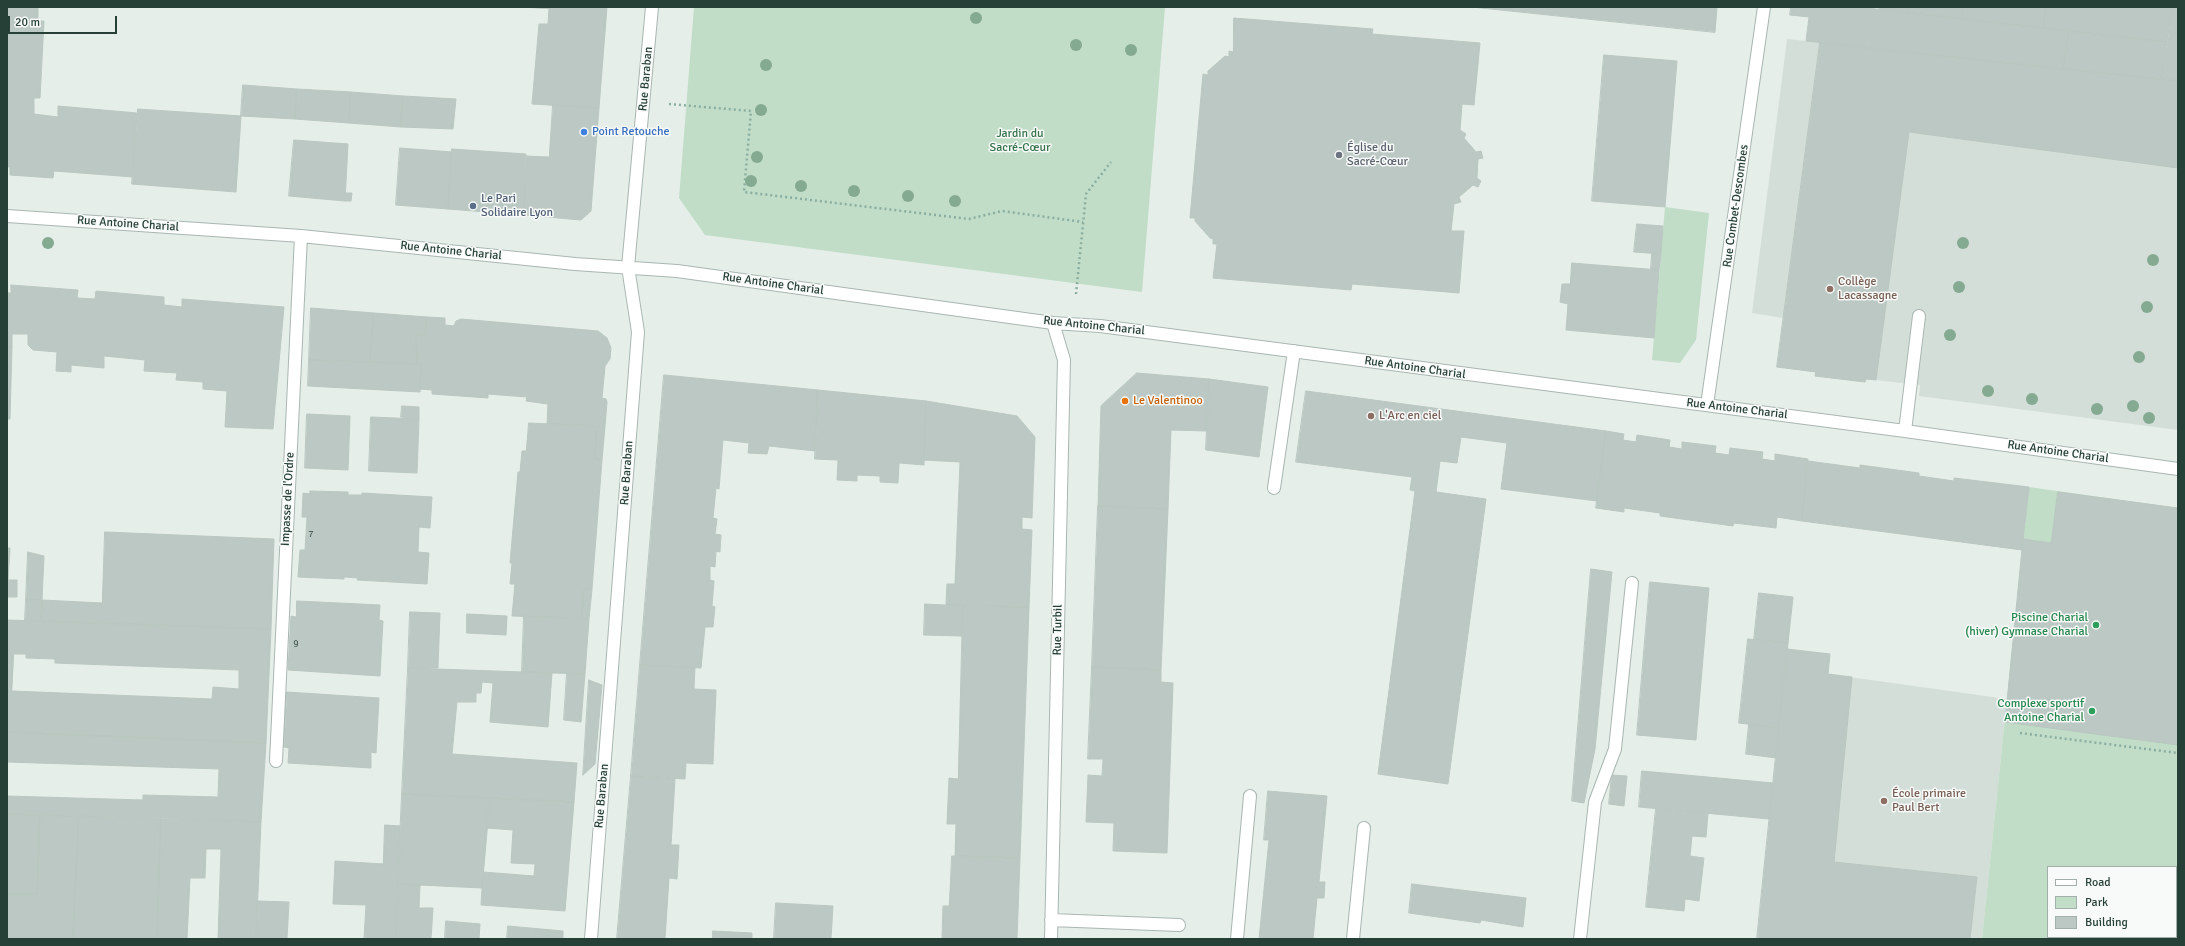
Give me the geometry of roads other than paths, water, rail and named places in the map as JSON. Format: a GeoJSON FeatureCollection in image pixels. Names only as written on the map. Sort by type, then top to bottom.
{"type":"FeatureCollection","features":[{"type":"Feature","properties":{"kind":"street","name":"Rue Baraban"},"geometry":{"type":"LineString","coordinates":[[590,939],[638,332],[628,267],[652,7]]}},
{"type":"Feature","properties":{"kind":"street","name":"Rue Combet-Descombes"},"geometry":{"type":"LineString","coordinates":[[1707,405],[1764,7]]}},
{"type":"Feature","properties":{"kind":"street","name":"Rue Antoine Charial"},"geometry":{"type":"LineString","coordinates":[[7,216],[301,236],[575,264],[677,271],[1053,323],[1100,326],[1294,351],[1905,431],[2178,469]]}},
{"type":"Feature","properties":{"kind":"street","name":"Impasse de l'Ordre"},"geometry":{"type":"LineString","coordinates":[[276,761],[301,236]]}},
{"type":"Feature","properties":{"kind":"street"},"geometry":{"type":"LineString","coordinates":[[1905,431],[1920,316]]}},
{"type":"Feature","properties":{"kind":"street","name":"Rue Turbil"},"geometry":{"type":"LineString","coordinates":[[1051,939],[1064,360],[1053,323]]}},
{"type":"Feature","properties":{"kind":"street"},"geometry":{"type":"LineString","coordinates":[[1274,488],[1294,351]]}},
{"type":"Feature","properties":{"kind":"street"},"geometry":{"type":"LineString","coordinates":[[1580,939],[1595,802],[1615,749],[1632,583]]}},
{"type":"Feature","properties":{"kind":"street"},"geometry":{"type":"LineString","coordinates":[[1237,939],[1250,796]]}},
{"type":"Feature","properties":{"kind":"street"},"geometry":{"type":"LineString","coordinates":[[1354,939],[1364,828]]}},
{"type":"Feature","properties":{"kind":"street"},"geometry":{"type":"LineString","coordinates":[[1051,920],[1179,925]]}},
{"type":"Feature","properties":{"kind":"place","name":"Point Retouche"},"geometry":{"type":"Point","coordinates":[584,132]}},
{"type":"Feature","properties":{"kind":"place","name":"Église du Sacré-Cœur"},"geometry":{"type":"Point","coordinates":[1339,155]}},
{"type":"Feature","properties":{"kind":"place","name":"Le Pari Solidaire Lyon"},"geometry":{"type":"Point","coordinates":[473,206]}},
{"type":"Feature","properties":{"kind":"place","name":"Collège Lacassagne"},"geometry":{"type":"Point","coordinates":[1830,289]}},
{"type":"Feature","properties":{"kind":"place","name":"Le Valentinoo"},"geometry":{"type":"Point","coordinates":[1125,401]}},
{"type":"Feature","properties":{"kind":"place","name":"L'Arc en ciel"},"geometry":{"type":"Point","coordinates":[1371,416]}},
{"type":"Feature","properties":{"kind":"place","name":"Piscine Charial (hiver) Gymnase Charial"},"geometry":{"type":"Point","coordinates":[2096,625]}},
{"type":"Feature","properties":{"kind":"place","name":"Complexe sportif Antoine Charial"},"geometry":{"type":"Point","coordinates":[2092,711]}},
{"type":"Feature","properties":{"kind":"place","name":"École primaire Paul Bert"},"geometry":{"type":"Point","coordinates":[1884,801]}},
{"type":"Feature","properties":{"kind":"park label","name":"Jardin du Sacré-Cœur"},"geometry":{"type":"Point","coordinates":[1020,141]}}]}
